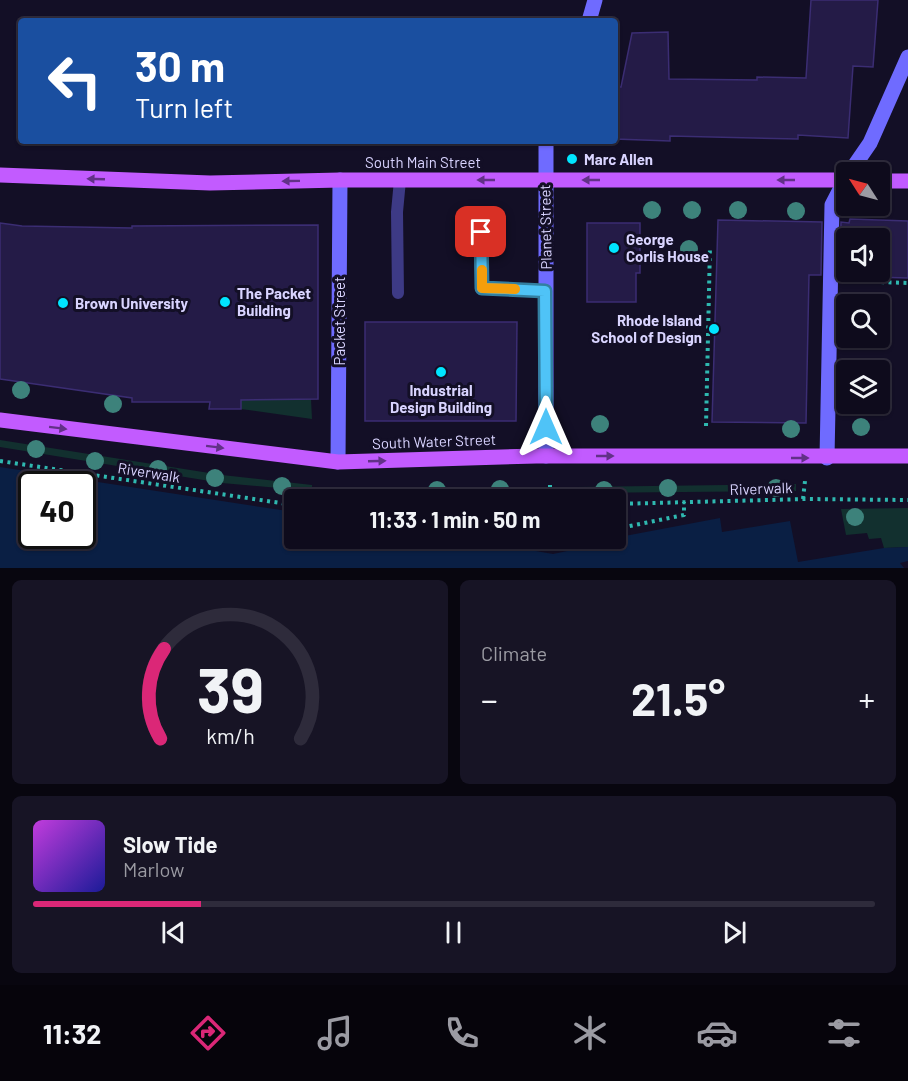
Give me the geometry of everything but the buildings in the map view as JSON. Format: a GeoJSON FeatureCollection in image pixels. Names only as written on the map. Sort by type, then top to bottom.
{"type":"FeatureCollection","features":[{"type":"Feature","properties":{"kind":"main road","name":"South Main Street"},"geometry":{"type":"LineString","coordinates":[[0,175],[210,183],[836,177]]}},
{"type":"Feature","properties":{"kind":"main road"},"geometry":{"type":"LineString","coordinates":[[890,181],[908,181]]}},
{"type":"Feature","properties":{"kind":"main road","name":"South Water Street"},"geometry":{"type":"LineString","coordinates":[[0,420],[338,462],[546,456],[827,458],[908,456]]}},
{"type":"Feature","properties":{"kind":"street"},"geometry":{"type":"LineString","coordinates":[[589,18],[596,0]]}},
{"type":"Feature","properties":{"kind":"street"},"geometry":{"type":"LineString","coordinates":[[857,162],[870,143],[908,57]]}},
{"type":"Feature","properties":{"kind":"street","name":"Planet Street"},"geometry":{"type":"LineString","coordinates":[[546,144],[544,180],[546,456]]}},
{"type":"Feature","properties":{"kind":"street","name":"Packet Street"},"geometry":{"type":"LineString","coordinates":[[338,462],[340,180]]}},
{"type":"Feature","properties":{"kind":"street"},"geometry":{"type":"LineString","coordinates":[[827,458],[832,206],[836,198]]}},
{"type":"Feature","properties":{"kind":"lane"},"geometry":{"type":"LineString","coordinates":[[398,293],[397,212],[400,180]]}},
{"type":"Feature","properties":{"kind":"lane"},"geometry":{"type":"LineString","coordinates":[[481,232],[482,288],[545,291]]}},
{"type":"Feature","properties":{"kind":"path"},"geometry":{"type":"LineString","coordinates":[[706,426],[710,246]]}},
{"type":"Feature","properties":{"kind":"path"},"geometry":{"type":"LineString","coordinates":[[845,282],[908,283]]}},
{"type":"Feature","properties":{"kind":"path","name":"Riverwalk"},"geometry":{"type":"LineString","coordinates":[[0,461],[284,503]]}},
{"type":"Feature","properties":{"kind":"path"},"geometry":{"type":"LineString","coordinates":[[803,499],[805,481]]}},
{"type":"Feature","properties":{"kind":"path"},"geometry":{"type":"LineString","coordinates":[[550,484],[550,489]]}},
{"type":"Feature","properties":{"kind":"path","name":"Riverwalk"},"geometry":{"type":"LineString","coordinates":[[626,504],[803,499],[908,500]]}},
{"type":"Feature","properties":{"kind":"path"},"geometry":{"type":"LineString","coordinates":[[626,527],[684,514],[684,502]]}},
{"type":"Feature","properties":{"kind":"green space"},"geometry":{"type":"Polygon","coordinates":[[[311,399],[312,419],[241,409],[241,400],[311,399]]]}},
{"type":"Feature","properties":{"kind":"green space"},"geometry":{"type":"Polygon","coordinates":[[[0,440],[222,475],[312,485],[312,489],[222,483],[0,447],[0,440]]]}},
{"type":"Feature","properties":{"kind":"green space"},"geometry":{"type":"Polygon","coordinates":[[[796,484],[796,491],[626,493],[626,489],[576,489],[576,487],[796,484]]]}},
{"type":"Feature","properties":{"kind":"green space"},"geometry":{"type":"Polygon","coordinates":[[[529,487],[529,489],[355,489],[529,487]]]}},
{"type":"Feature","properties":{"kind":"green space"},"geometry":{"type":"Polygon","coordinates":[[[908,508],[908,547],[884,548],[881,538],[869,539],[867,533],[846,535],[841,509],[908,508]]]}},
{"type":"Feature","properties":{"kind":"water"},"geometry":{"type":"Polygon","coordinates":[[[0,467],[26,471],[18,471],[18,549],[96,549],[96,482],[284,510],[284,549],[530,549],[553,554],[577,549],[626,549],[626,536],[720,518],[722,532],[790,521],[798,562],[884,548],[908,547],[908,561],[900,563],[904,568],[0,568],[0,467]]]}},
{"type":"Feature","properties":{"kind":"slow traffic"},"geometry":{"type":"LineString","coordinates":[[482,270],[482,288],[515,289]]}},
{"type":"Feature","properties":{"kind":"place","name":"Marc Allen"},"geometry":{"type":"Point","coordinates":[572,159]}},
{"type":"Feature","properties":{"kind":"place","name":"George Corlis House"},"geometry":{"type":"Point","coordinates":[614,248]}},
{"type":"Feature","properties":{"kind":"place","name":"The Packet Building"},"geometry":{"type":"Point","coordinates":[225,302]}},
{"type":"Feature","properties":{"kind":"place","name":"Brown University"},"geometry":{"type":"Point","coordinates":[63,303]}},
{"type":"Feature","properties":{"kind":"place","name":"Rhode Island School of Design"},"geometry":{"type":"Point","coordinates":[714,329]}},
{"type":"Feature","properties":{"kind":"place","name":"Industrial Design Building"},"geometry":{"type":"Point","coordinates":[441,372]}},
{"type":"Feature","properties":{"kind":"route"},"geometry":{"type":"LineString","coordinates":[[481,232],[482,288],[545,291],[546,427]]}}]}
